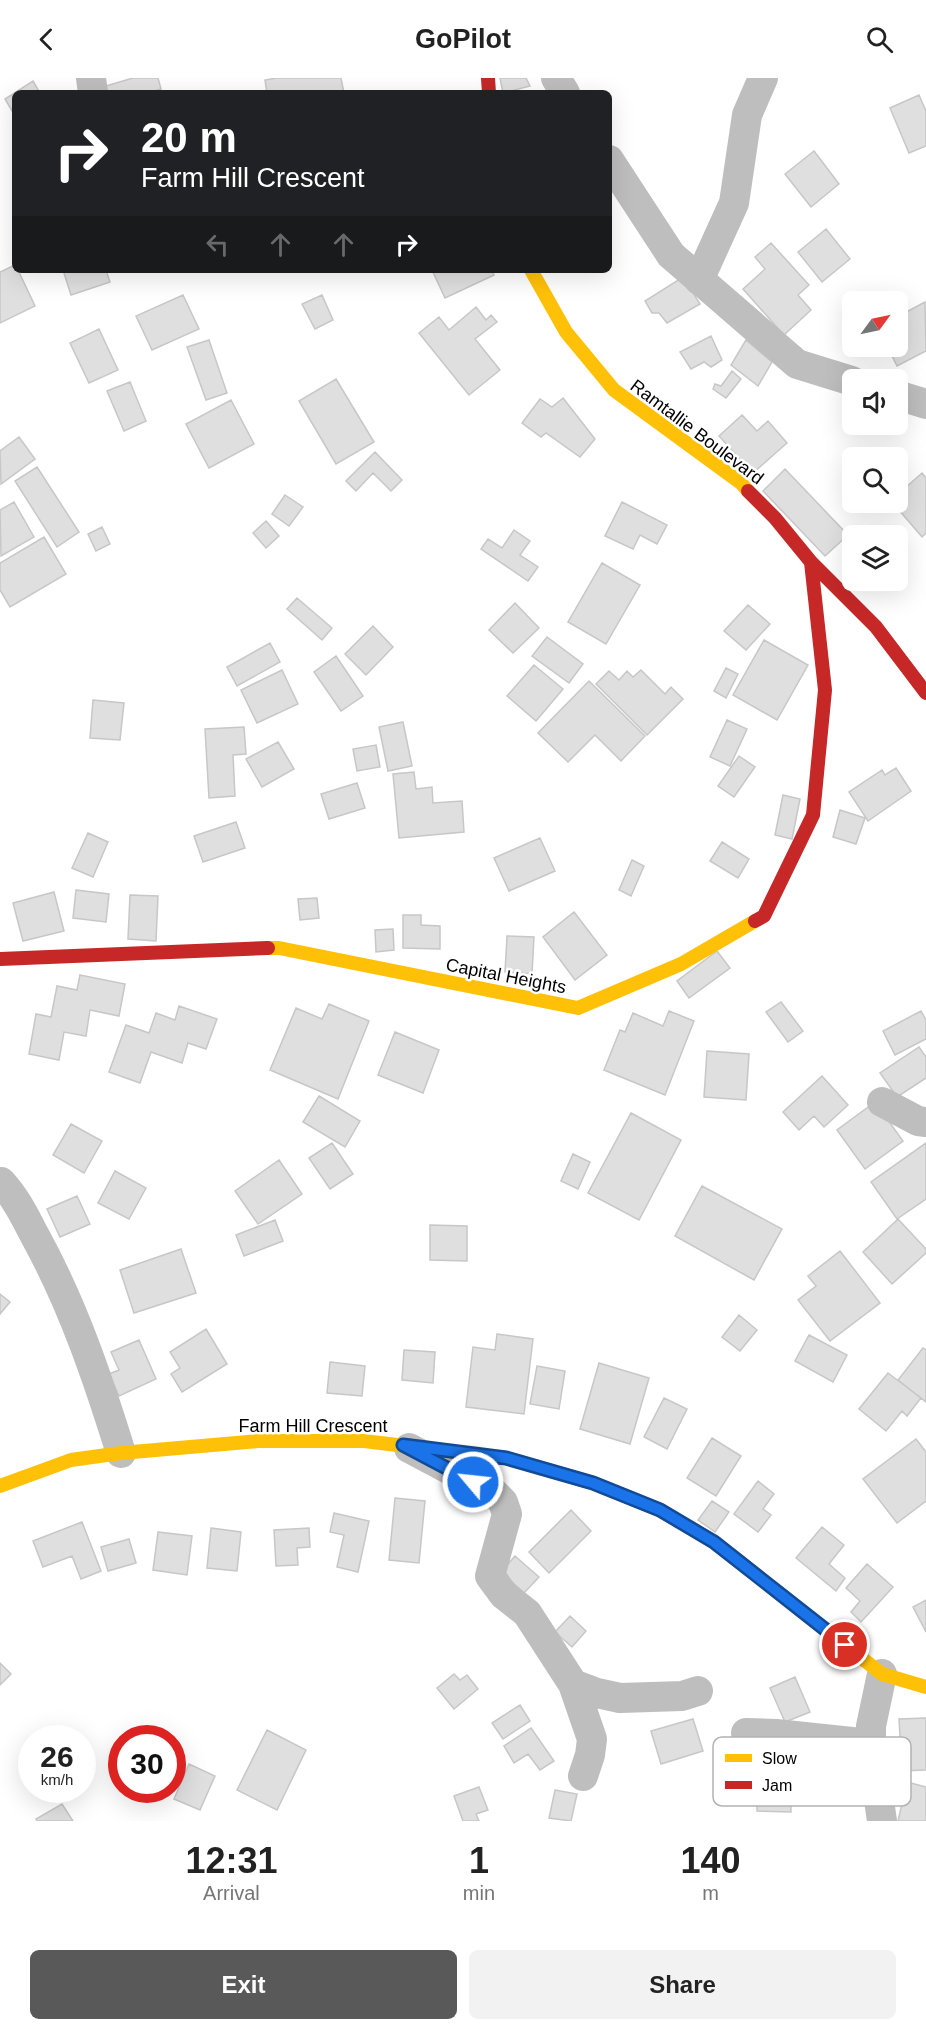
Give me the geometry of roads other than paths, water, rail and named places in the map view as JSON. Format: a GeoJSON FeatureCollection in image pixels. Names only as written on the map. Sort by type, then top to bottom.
{"type":"FeatureCollection","features":[{"type":"Feature","properties":{"kind":"street"},"geometry":{"type":"LineString","coordinates":[[699,280],[734,202],[747,115],[763,78]]}},
{"type":"Feature","properties":{"kind":"street"},"geometry":{"type":"LineString","coordinates":[[612,165],[671,255],[797,364],[842,378]]}},
{"type":"Feature","properties":{"kind":"street","name":"Ramtallie Boulevard"},"geometry":{"type":"LineString","coordinates":[[533,273],[566,332],[614,390],[741,483],[775,518],[811,561],[876,627],[926,693]]}},
{"type":"Feature","properties":{"kind":"street"},"geometry":{"type":"LineString","coordinates":[[908,398],[926,404]]}},
{"type":"Feature","properties":{"kind":"street","name":"Capital Heights"},"geometry":{"type":"LineString","coordinates":[[0,959],[279,948],[578,1008],[681,964],[764,916],[813,815],[825,690],[811,561]]}},
{"type":"Feature","properties":{"kind":"street"},"geometry":{"type":"LineString","coordinates":[[882,1102],[918,1121],[926,1122]]}},
{"type":"Feature","properties":{"kind":"street"},"geometry":{"type":"LineString","coordinates":[[1,1182],[12,1194],[55,1272],[92,1360],[121,1453]]}},
{"type":"Feature","properties":{"kind":"street","name":"Farm Hill Crescent"},"geometry":{"type":"LineString","coordinates":[[0,1486],[71,1460],[121,1453],[258,1441],[364,1441],[506,1458],[593,1483],[660,1510],[714,1542],[882,1674],[926,1687]]}},
{"type":"Feature","properties":{"kind":"street"},"geometry":{"type":"LineString","coordinates":[[403,1445],[494,1493],[503,1502],[507,1514],[490,1576],[504,1595],[527,1613],[573,1684],[592,1739],[590,1755],[583,1776]]}},
{"type":"Feature","properties":{"kind":"street"},"geometry":{"type":"LineString","coordinates":[[871,1737],[871,1726],[882,1674]]}},
{"type":"Feature","properties":{"kind":"street"},"geometry":{"type":"LineString","coordinates":[[573,1684],[620,1698],[682,1696],[698,1691]]}},
{"type":"Feature","properties":{"kind":"street"},"geometry":{"type":"LineString","coordinates":[[746,1733],[761,1732],[807,1737]]}},
{"type":"Feature","properties":{"kind":"street"},"geometry":{"type":"LineString","coordinates":[[880,1806],[882,1821]]}}]}
